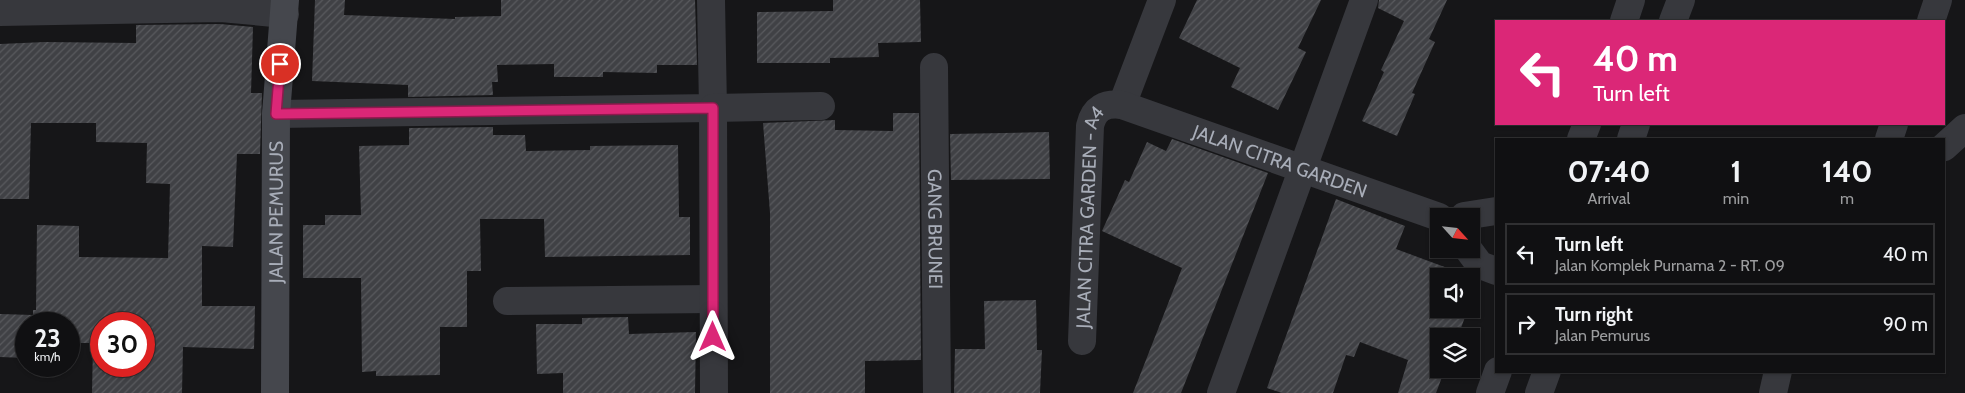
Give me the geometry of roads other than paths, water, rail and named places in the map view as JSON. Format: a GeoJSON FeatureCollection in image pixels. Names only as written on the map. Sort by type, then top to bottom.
{"type":"FeatureCollection","features":[{"type":"Feature","properties":{"kind":"street"},"geometry":{"type":"LineString","coordinates":[[712,0],[714,393]]}},
{"type":"Feature","properties":{"kind":"street"},"geometry":{"type":"LineString","coordinates":[[1117,104],[1162,0]]}},
{"type":"Feature","properties":{"kind":"street"},"geometry":{"type":"LineString","coordinates":[[1221,393],[1364,0]]}},
{"type":"Feature","properties":{"kind":"street"},"geometry":{"type":"LineString","coordinates":[[1624,20],[1631,0]]}},
{"type":"Feature","properties":{"kind":"street"},"geometry":{"type":"LineString","coordinates":[[1673,20],[1681,0]]}},
{"type":"Feature","properties":{"kind":"street"},"geometry":{"type":"LineString","coordinates":[[1931,20],[1938,0]]}},
{"type":"Feature","properties":{"kind":"street"},"geometry":{"type":"LineString","coordinates":[[0,12],[285,7]]}},
{"type":"Feature","properties":{"kind":"street","name":"JALAN PEMURUS"},"geometry":{"type":"LineString","coordinates":[[275,393],[276,114],[285,7]]}},
{"type":"Feature","properties":{"kind":"street","name":"GANG BRUNEI"},"geometry":{"type":"LineString","coordinates":[[934,67],[937,393]]}},
{"type":"Feature","properties":{"kind":"street","name":"JALAN CITRA GARDEN"},"geometry":{"type":"LineString","coordinates":[[1117,104],[1430,214]]}},
{"type":"Feature","properties":{"kind":"street","name":"JALAN CITRA GARDEN - A4"},"geometry":{"type":"LineString","coordinates":[[1082,341],[1090,126],[1092,115],[1099,108],[1117,104]]}},
{"type":"Feature","properties":{"kind":"street"},"geometry":{"type":"LineString","coordinates":[[276,114],[821,106]]}},
{"type":"Feature","properties":{"kind":"street"},"geometry":{"type":"LineString","coordinates":[[1581,138],[1587,125]]}},
{"type":"Feature","properties":{"kind":"street"},"geometry":{"type":"LineString","coordinates":[[1631,138],[1636,125]]}},
{"type":"Feature","properties":{"kind":"street"},"geometry":{"type":"LineString","coordinates":[[1889,138],[1894,125]]}},
{"type":"Feature","properties":{"kind":"street"},"geometry":{"type":"LineString","coordinates":[[1945,146],[1965,128]]}},
{"type":"Feature","properties":{"kind":"street"},"geometry":{"type":"LineString","coordinates":[[1480,214],[1495,211]]}},
{"type":"Feature","properties":{"kind":"street"},"geometry":{"type":"LineString","coordinates":[[1475,258],[1480,265],[1495,271]]}},
{"type":"Feature","properties":{"kind":"street"},"geometry":{"type":"LineString","coordinates":[[507,301],[713,299]]}},
{"type":"Feature","properties":{"kind":"street"},"geometry":{"type":"LineString","coordinates":[[1490,393],[1497,373]]}},
{"type":"Feature","properties":{"kind":"street"},"geometry":{"type":"LineString","coordinates":[[1539,393],[1546,373]]}},
{"type":"Feature","properties":{"kind":"street"},"geometry":{"type":"LineString","coordinates":[[1772,393],[1777,373]]}}]}
